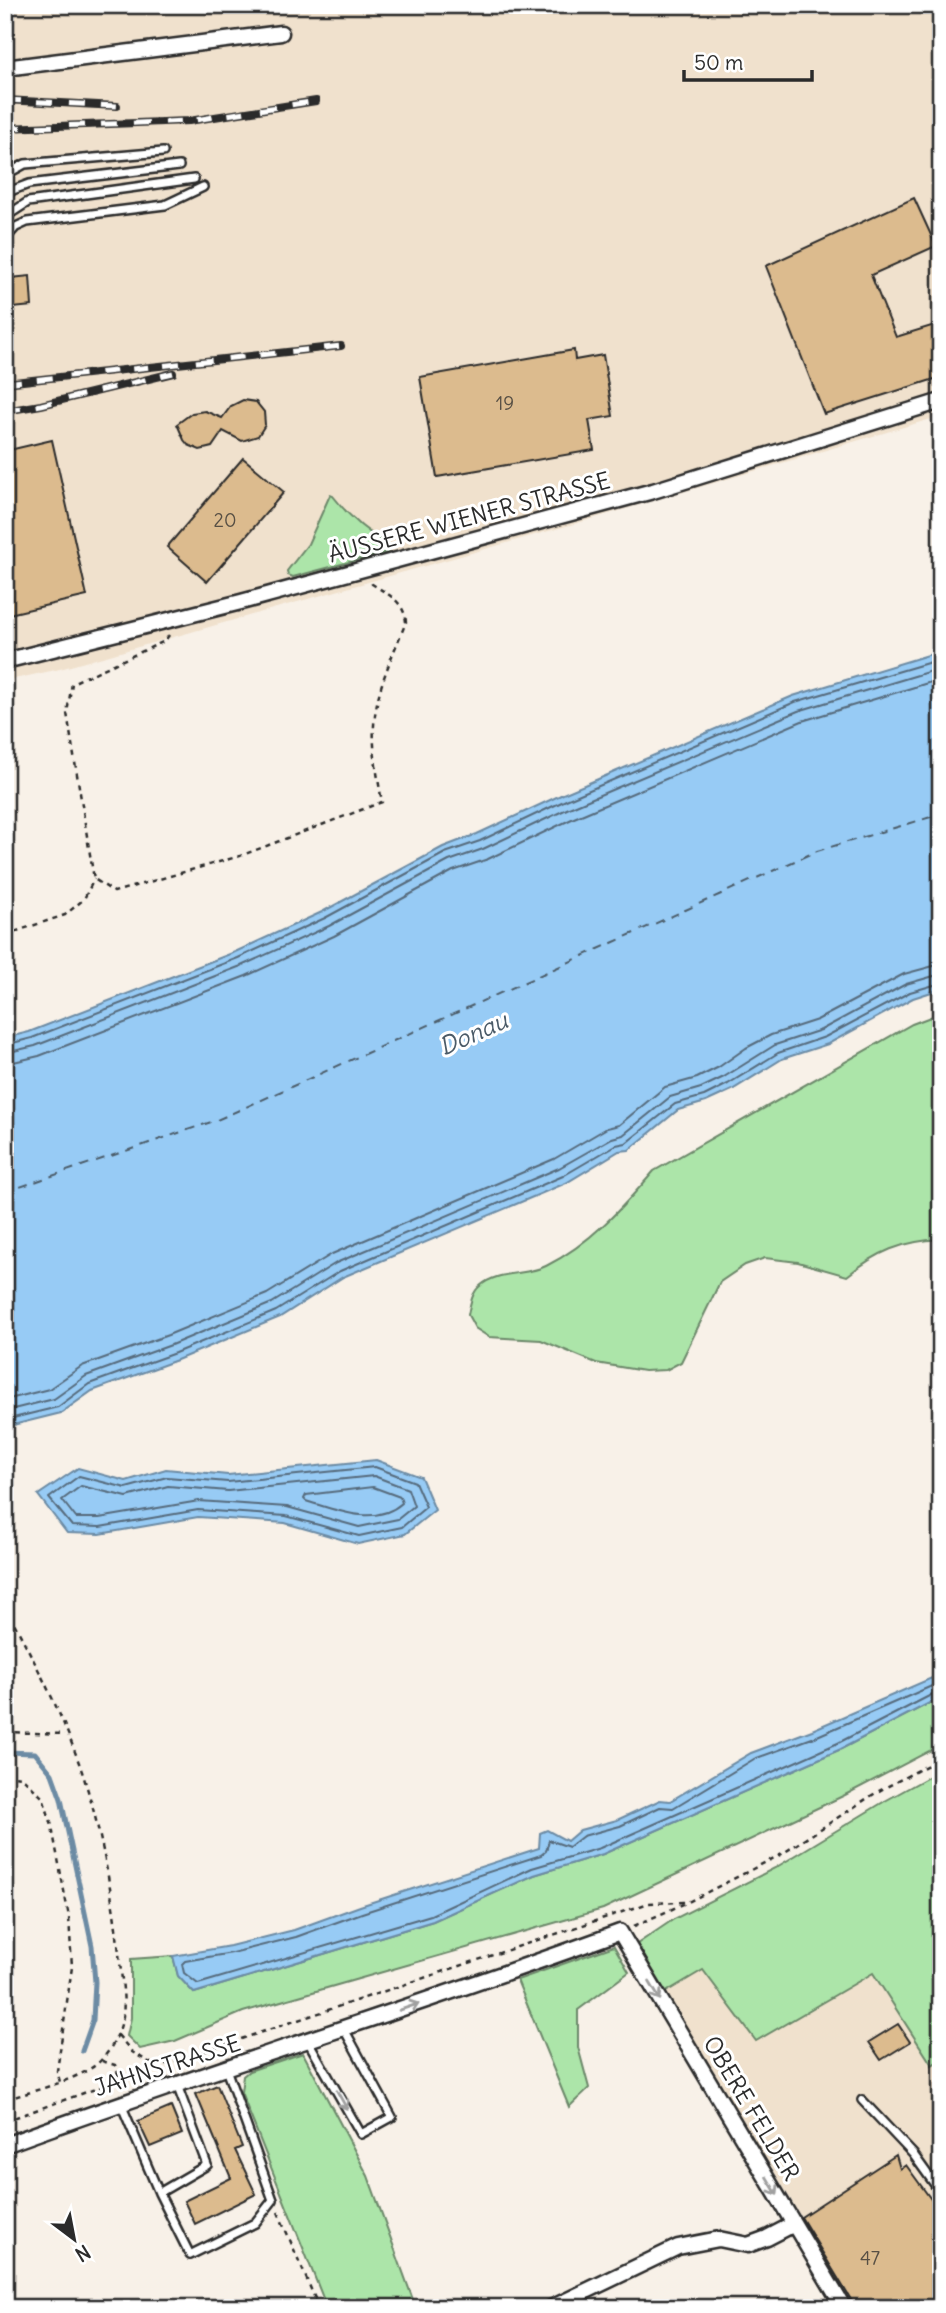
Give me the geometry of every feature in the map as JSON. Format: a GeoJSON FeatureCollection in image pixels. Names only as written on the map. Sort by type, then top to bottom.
{"type":"FeatureCollection","features":[{"type":"Feature","properties":{"kind":"street"},"geometry":{"type":"LineString","coordinates":[[5,68],[281,33]]}},
{"type":"Feature","properties":{"kind":"street","name":"ÄUSSERE WIENER STRASSE"},"geometry":{"type":"LineString","coordinates":[[5,661],[653,491],[941,401]]}},
{"type":"Feature","properties":{"kind":"street","name":"JAHNSTRASSE"},"geometry":{"type":"LineString","coordinates":[[5,2145],[620,1932]]}},
{"type":"Feature","properties":{"kind":"street","name":"OBERE FELDER"},"geometry":{"type":"LineString","coordinates":[[620,1932],[844,2308]]}},
{"type":"Feature","properties":{"kind":"street"},"geometry":{"type":"LineString","coordinates":[[551,2308],[678,2247],[719,2239],[748,2245],[794,2224]]}},
{"type":"Feature","properties":{"kind":"lane"},"geometry":{"type":"LineString","coordinates":[[5,175],[24,164],[163,152]]}},
{"type":"Feature","properties":{"kind":"lane"},"geometry":{"type":"LineString","coordinates":[[5,196],[29,184],[179,166]]}},
{"type":"Feature","properties":{"kind":"lane"},"geometry":{"type":"LineString","coordinates":[[5,217],[28,202],[194,179]]}},
{"type":"Feature","properties":{"kind":"lane"},"geometry":{"type":"LineString","coordinates":[[5,239],[16,227],[27,222],[165,205],[203,187]]}},
{"type":"Feature","properties":{"kind":"lane"},"geometry":{"type":"LineString","coordinates":[[308,2041],[361,2134],[392,2117],[344,2029]]}},
{"type":"Feature","properties":{"kind":"lane"},"geometry":{"type":"LineString","coordinates":[[121,2104],[159,2193],[190,2255],[255,2223],[272,2200],[226,2069]]}},
{"type":"Feature","properties":{"kind":"lane"},"geometry":{"type":"LineString","coordinates":[[159,2193],[207,2165],[177,2085]]}},
{"type":"Feature","properties":{"kind":"lane"},"geometry":{"type":"LineString","coordinates":[[862,2100],[914,2154],[941,2193]]}},
{"type":"Feature","properties":{"kind":"path"},"geometry":{"type":"LineString","coordinates":[[94,879],[114,892],[240,856],[382,802],[375,758],[374,716],[381,688],[406,622],[405,612],[398,600],[372,584],[367,568]]}},
{"type":"Feature","properties":{"kind":"path"},"geometry":{"type":"LineString","coordinates":[[5,935],[65,915],[84,899],[94,879],[66,713],[72,683],[165,641],[184,615]]}},
{"type":"Feature","properties":{"kind":"path"},"geometry":{"type":"LineString","coordinates":[[5,1606],[40,1673],[85,1779],[107,1876],[124,2003],[118,2035],[101,2061],[60,2082],[5,2100]]}},
{"type":"Feature","properties":{"kind":"path"},"geometry":{"type":"LineString","coordinates":[[5,1732],[66,1734]]}},
{"type":"Feature","properties":{"kind":"path"},"geometry":{"type":"LineString","coordinates":[[620,1932],[688,1902],[782,1854],[877,1792],[941,1758]]}},
{"type":"Feature","properties":{"kind":"path"},"geometry":{"type":"LineString","coordinates":[[5,1775],[22,1777],[43,1798],[51,1822],[69,1917],[72,1967],[57,2071],[60,2082]]}},
{"type":"Feature","properties":{"kind":"path"},"geometry":{"type":"LineString","coordinates":[[5,2121],[157,2067],[649,1903],[688,1902]]}},
{"type":"Feature","properties":{"kind":"path"},"geometry":{"type":"LineString","coordinates":[[118,2035],[132,2052],[157,2067]]}},
{"type":"Feature","properties":{"kind":"path"},"geometry":{"type":"LineString","coordinates":[[101,2061],[115,2065],[120,2080]]}},
{"type":"Feature","properties":{"kind":"path"},"geometry":{"type":"LineString","coordinates":[[272,2200],[319,2308]]}},
{"type":"Feature","properties":{"kind":"shaded area"},"geometry":{"type":"Polygon","coordinates":[[[5,5],[941,5],[941,416],[595,518],[60,669],[5,681],[5,5]]]}},
{"type":"Feature","properties":{"kind":"shaded area"},"geometry":{"type":"Polygon","coordinates":[[[703,1970],[756,2041],[873,1973],[931,2065],[941,2059],[941,2308],[856,2308],[666,1992],[703,1970]]]}},
{"type":"Feature","properties":{"kind":"green space"},"geometry":{"type":"Polygon","coordinates":[[[330,495],[358,524],[389,545],[390,549],[293,577],[288,575],[287,571],[308,544],[330,495]]]}},
{"type":"Feature","properties":{"kind":"green space"},"geometry":{"type":"Polygon","coordinates":[[[941,1013],[941,1239],[914,1242],[891,1249],[869,1260],[847,1276],[798,1262],[765,1258],[745,1265],[720,1282],[681,1362],[666,1370],[644,1371],[596,1363],[541,1340],[489,1337],[475,1328],[468,1315],[473,1295],[487,1281],[538,1269],[562,1257],[605,1224],[654,1171],[912,1024],[941,1013]]]}},
{"type":"Feature","properties":{"kind":"green space"},"geometry":{"type":"Polygon","coordinates":[[[941,1697],[941,1745],[845,1795],[603,1909],[243,2012],[175,2041],[140,2049],[127,2036],[131,2018],[131,1959],[173,1956],[178,1976],[194,1993],[433,1921],[534,1875],[603,1854],[841,1749],[941,1697]]]}},
{"type":"Feature","properties":{"kind":"green space"},"geometry":{"type":"Polygon","coordinates":[[[941,1770],[941,2059],[932,2065],[873,1973],[756,2041],[703,1970],[666,1992],[637,1944],[674,1919],[775,1868],[941,1770]]]}},
{"type":"Feature","properties":{"kind":"green space"},"geometry":{"type":"Polygon","coordinates":[[[614,1946],[629,1972],[578,2010],[578,2047],[589,2088],[569,2107],[517,1980],[614,1946]]]}},
{"type":"Feature","properties":{"kind":"green space"},"geometry":{"type":"Polygon","coordinates":[[[303,2053],[368,2176],[416,2308],[327,2308],[241,2092],[243,2076],[249,2071],[303,2053]]]}},
{"type":"Feature","properties":{"kind":"water","name":"Donau"},"geometry":{"type":"Polygon","coordinates":[[[941,651],[941,989],[913,998],[828,1044],[782,1059],[732,1090],[706,1102],[678,1110],[629,1150],[619,1151],[566,1183],[343,1277],[280,1317],[177,1360],[92,1391],[61,1413],[5,1427],[5,1038],[29,1032],[235,952],[322,912],[443,847],[793,696],[941,651]]]}},
{"type":"Feature","properties":{"kind":"water"},"geometry":{"type":"Polygon","coordinates":[[[376,1460],[421,1477],[435,1510],[405,1534],[358,1544],[285,1523],[198,1517],[100,1534],[67,1533],[38,1495],[78,1468],[126,1481],[166,1469],[228,1475],[376,1460]]]}},
{"type":"Feature","properties":{"kind":"water"},"geometry":{"type":"Polygon","coordinates":[[[941,1674],[941,1697],[841,1749],[603,1854],[534,1875],[433,1921],[194,1993],[178,1976],[173,1956],[230,1946],[294,1930],[539,1848],[540,1833],[547,1830],[567,1841],[580,1830],[617,1820],[660,1800],[670,1801],[751,1753],[812,1730],[941,1674]]]}},
{"type":"Feature","properties":{"kind":"building"},"geometry":{"type":"Polygon","coordinates":[[[914,198],[936,246],[871,275],[896,337],[941,323],[941,377],[824,414],[766,266],[914,198]]]}},
{"type":"Feature","properties":{"kind":"building"},"geometry":{"type":"Polygon","coordinates":[[[30,276],[32,306],[13,308],[11,278],[30,276]]]}},
{"type":"Feature","properties":{"kind":"building"},"geometry":{"type":"Polygon","coordinates":[[[574,350],[575,360],[603,355],[613,416],[589,420],[594,450],[437,477],[420,377],[574,350]]]}},
{"type":"Feature","properties":{"kind":"building"},"geometry":{"type":"Polygon","coordinates":[[[243,400],[256,402],[264,412],[265,425],[258,436],[242,441],[223,431],[212,447],[200,450],[188,445],[184,440],[177,424],[192,413],[205,411],[222,418],[231,406],[243,400]]]}},
{"type":"Feature","properties":{"kind":"building"},"geometry":{"type":"Polygon","coordinates":[[[52,440],[87,596],[5,615],[5,451],[52,440]]]}},
{"type":"Feature","properties":{"kind":"building"},"geometry":{"type":"Polygon","coordinates":[[[243,458],[284,492],[207,582],[167,547],[243,458]]]}},
{"type":"Feature","properties":{"kind":"building"},"geometry":{"type":"Polygon","coordinates":[[[898,2024],[910,2042],[881,2060],[869,2042],[898,2024]]]}},
{"type":"Feature","properties":{"kind":"building"},"geometry":{"type":"Polygon","coordinates":[[[217,2085],[242,2147],[235,2150],[256,2194],[195,2224],[184,2201],[231,2178],[196,2094],[217,2085]]]}},
{"type":"Feature","properties":{"kind":"building"},"geometry":{"type":"Polygon","coordinates":[[[171,2107],[182,2134],[150,2147],[138,2121],[171,2107]]]}},
{"type":"Feature","properties":{"kind":"building"},"geometry":{"type":"Polygon","coordinates":[[[896,2155],[900,2169],[906,2165],[941,2213],[941,2308],[856,2308],[801,2217],[896,2155]]]}},
{"type":"Feature","properties":{"kind":"waterway"},"geometry":{"type":"LineString","coordinates":[[5,1752],[35,1753],[52,1774],[61,1799],[92,1946],[95,1982],[93,2020],[82,2051]]}},
{"type":"Feature","properties":{"kind":"ferry route"},"geometry":{"type":"LineString","coordinates":[[5,1192],[217,1120],[817,851],[941,814]]}},
{"type":"Feature","properties":{"kind":"railway"},"geometry":{"type":"LineString","coordinates":[[5,100],[117,106]]}},
{"type":"Feature","properties":{"kind":"railway"},"geometry":{"type":"LineString","coordinates":[[5,128],[189,121],[316,101]]}},
{"type":"Feature","properties":{"kind":"railway"},"geometry":{"type":"LineString","coordinates":[[5,383],[341,346]]}},
{"type":"Feature","properties":{"kind":"railway"},"geometry":{"type":"LineString","coordinates":[[5,411],[173,373]]}}]}
